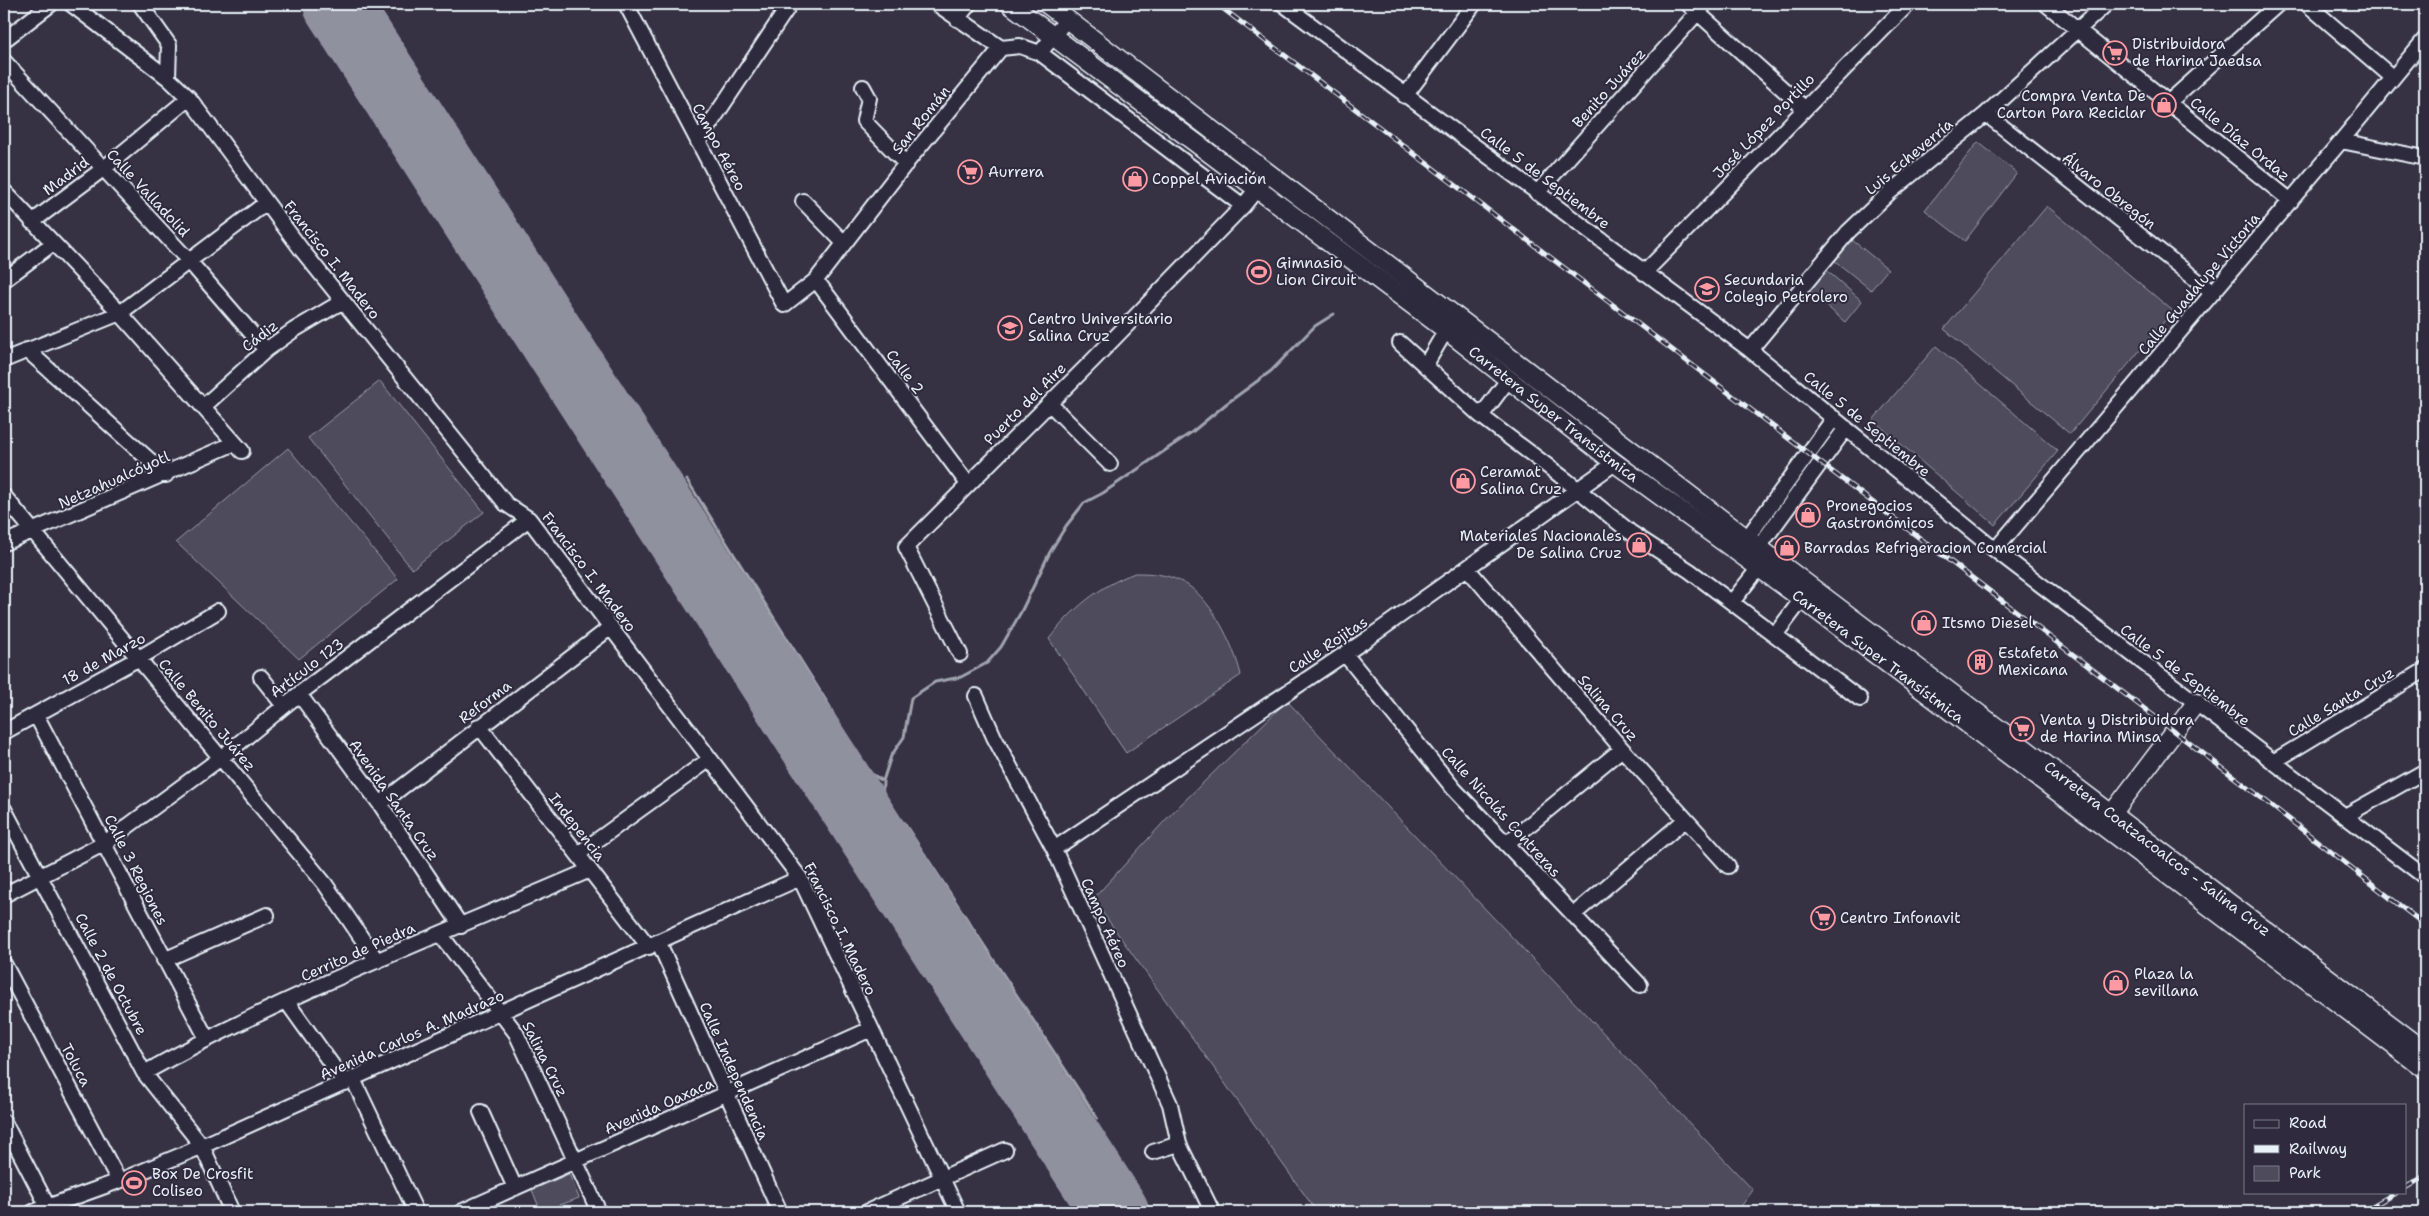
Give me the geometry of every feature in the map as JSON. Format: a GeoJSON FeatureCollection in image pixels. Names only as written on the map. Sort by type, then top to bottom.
{"type":"FeatureCollection","features":[{"type":"Feature","properties":{"kind":"main road","name":"Carretera Super Transístmica"},"geometry":{"type":"LineString","coordinates":[[1010,4],[1446,330],[1615,463],[1747,561],[2105,819],[2425,1069]]}},
{"type":"Feature","properties":{"kind":"main road","name":"Carretera Super Transístmica"},"geometry":{"type":"LineString","coordinates":[[1047,4],[1752,542]]}},
{"type":"Feature","properties":{"kind":"main road","name":"Carretera Coatzacoalcos - Salina Cruz"},"geometry":{"type":"LineString","coordinates":[[1752,542],[2105,819],[2425,1051]]}},
{"type":"Feature","properties":{"kind":"main road"},"geometry":{"type":"LineString","coordinates":[[2105,819],[2196,703]]}},
{"type":"Feature","properties":{"kind":"street"},"geometry":{"type":"LineString","coordinates":[[4,40],[51,4]]}},
{"type":"Feature","properties":{"kind":"street","name":"Francisco I. Madero"},"geometry":{"type":"LineString","coordinates":[[71,4],[168,78],[189,98],[266,203],[506,504],[529,519],[800,878],[940,1178],[958,1212]]}},
{"type":"Feature","properties":{"kind":"street"},"geometry":{"type":"LineString","coordinates":[[140,4],[169,45],[168,78]]}},
{"type":"Feature","properties":{"kind":"street","name":"Campo Aéreo"},"geometry":{"type":"LineString","coordinates":[[626,4],[784,304]]}},
{"type":"Feature","properties":{"kind":"street"},"geometry":{"type":"LineString","coordinates":[[698,142],[790,4]]}},
{"type":"Feature","properties":{"kind":"street"},"geometry":{"type":"LineString","coordinates":[[937,4],[1001,48],[1020,46],[1040,53],[1242,206]]}},
{"type":"Feature","properties":{"kind":"street"},"geometry":{"type":"LineString","coordinates":[[957,19],[969,4]]}},
{"type":"Feature","properties":{"kind":"street","name":"Calle 5 de Septiembre"},"geometry":{"type":"LineString","coordinates":[[1283,4],[1750,350],[1995,550],[2425,877]]}},
{"type":"Feature","properties":{"kind":"street"},"geometry":{"type":"LineString","coordinates":[[1405,96],[1474,4]]}},
{"type":"Feature","properties":{"kind":"street","name":"Calle Díaz Ordaz"},"geometry":{"type":"LineString","coordinates":[[2046,4],[2291,201]]}},
{"type":"Feature","properties":{"kind":"street","name":"Luis Echeverría"},"geometry":{"type":"LineString","coordinates":[[1750,350],[1848,232],[1890,192],[1986,114],[2106,4]]}},
{"type":"Feature","properties":{"kind":"street","name":"Calle Díaz Ordaz"},"geometry":{"type":"LineString","coordinates":[[2169,102],[2278,4]]}},
{"type":"Feature","properties":{"kind":"street"},"geometry":{"type":"LineString","coordinates":[[2307,4],[2392,77]]}},
{"type":"Feature","properties":{"kind":"street"},"geometry":{"type":"LineString","coordinates":[[1697,7],[1804,108]]}},
{"type":"Feature","properties":{"kind":"street","name":"Benito Juárez"},"geometry":{"type":"LineString","coordinates":[[1537,193],[1697,7]]}},
{"type":"Feature","properties":{"kind":"street","name":"José López Portillo"},"geometry":{"type":"LineString","coordinates":[[1644,273],[1902,7]]}},
{"type":"Feature","properties":{"kind":"street"},"geometry":{"type":"LineString","coordinates":[[1040,53],[1067,19]]}},
{"type":"Feature","properties":{"kind":"street","name":"Calle Guadalupe Victoria"},"geometry":{"type":"LineString","coordinates":[[1995,550],[2291,201],[2425,38]]}},
{"type":"Feature","properties":{"kind":"street","name":"San Román"},"geometry":{"type":"LineString","coordinates":[[784,304],[816,280],[906,164],[1001,48]]}},
{"type":"Feature","properties":{"kind":"street","name":"Calle Valladolid"},"geometry":{"type":"LineString","coordinates":[[4,61],[189,261],[266,350]]}},
{"type":"Feature","properties":{"kind":"street"},"geometry":{"type":"LineString","coordinates":[[863,87],[869,98],[864,121],[906,164]]}},
{"type":"Feature","properties":{"kind":"street","name":"Madrid"},"geometry":{"type":"LineString","coordinates":[[32,222],[103,169],[189,98]]}},
{"type":"Feature","properties":{"kind":"street","name":"Álvaro Obregón"},"geometry":{"type":"LineString","coordinates":[[1986,114],[2213,293]]}},
{"type":"Feature","properties":{"kind":"street"},"geometry":{"type":"LineString","coordinates":[[2341,141],[2425,158]]}},
{"type":"Feature","properties":{"kind":"street","name":"Puerto del Aire"},"geometry":{"type":"LineString","coordinates":[[960,654],[906,547],[1050,404],[1242,206],[1269,174]]}},
{"type":"Feature","properties":{"kind":"street"},"geometry":{"type":"LineString","coordinates":[[4,191],[52,244],[120,313],[204,406]]}},
{"type":"Feature","properties":{"kind":"street"},"geometry":{"type":"LineString","coordinates":[[803,201],[844,243]]}},
{"type":"Feature","properties":{"kind":"street"},"geometry":{"type":"LineString","coordinates":[[4,360],[120,313],[266,203]]}},
{"type":"Feature","properties":{"kind":"street"},"geometry":{"type":"LineString","coordinates":[[4,280],[52,244]]}},
{"type":"Feature","properties":{"kind":"street","name":"Calle 2"},"geometry":{"type":"LineString","coordinates":[[816,280],[968,484]]}},
{"type":"Feature","properties":{"kind":"street","name":"Cádiz"},"geometry":{"type":"LineString","coordinates":[[204,406],[266,350],[294,330],[343,301]]}},
{"type":"Feature","properties":{"kind":"street"},"geometry":{"type":"LineString","coordinates":[[1425,366],[1446,330]]}},
{"type":"Feature","properties":{"kind":"street"},"geometry":{"type":"LineString","coordinates":[[1400,343],[1481,416],[1577,488],[1630,532],[1690,570],[1860,700]]}},
{"type":"Feature","properties":{"kind":"street"},"geometry":{"type":"LineString","coordinates":[[27,350],[166,475]]}},
{"type":"Feature","properties":{"kind":"street"},"geometry":{"type":"LineString","coordinates":[[1481,416],[1508,380]]}},
{"type":"Feature","properties":{"kind":"street"},"geometry":{"type":"LineString","coordinates":[[1050,404],[1110,464]]}},
{"type":"Feature","properties":{"kind":"street","name":"Netzahualcóyotl"},"geometry":{"type":"LineString","coordinates":[[4,543],[166,475],[239,447],[204,406]]}},
{"type":"Feature","properties":{"kind":"street"},"geometry":{"type":"LineString","coordinates":[[1732,602],[1752,542],[1834,418]]}},
{"type":"Feature","properties":{"kind":"street"},"geometry":{"type":"LineString","coordinates":[[1752,542],[1846,428]]}},
{"type":"Feature","properties":{"kind":"street","name":"Calle Rojitas"},"geometry":{"type":"LineString","coordinates":[[1054,849],[1345,654],[1577,488],[1615,463]]}},
{"type":"Feature","properties":{"kind":"street","name":"Calle Benito Juárez"},"geometry":{"type":"LineString","coordinates":[[4,496],[222,757],[325,884],[377,961]]}},
{"type":"Feature","properties":{"kind":"street","name":"Artículo 123"},"geometry":{"type":"LineString","coordinates":[[4,895],[40,875],[106,844],[222,757],[299,694],[529,519]]}},
{"type":"Feature","properties":{"kind":"street","name":"Salina Cruz"},"geometry":{"type":"LineString","coordinates":[[1467,568],[1622,749],[1728,866]]}},
{"type":"Feature","properties":{"kind":"street"},"geometry":{"type":"LineString","coordinates":[[1775,635],[1802,599]]}},
{"type":"Feature","properties":{"kind":"street","name":"18 de Marzo"},"geometry":{"type":"LineString","coordinates":[[4,732],[139,658],[218,610]]}},
{"type":"Feature","properties":{"kind":"street","name":"Reforma"},"geometry":{"type":"LineString","coordinates":[[380,804],[479,726],[611,627]]}},
{"type":"Feature","properties":{"kind":"street","name":"Calle Nicolás Contreras"},"geometry":{"type":"LineString","coordinates":[[1345,654],[1454,789],[1640,985]]}},
{"type":"Feature","properties":{"kind":"street","name":"Calle Santa Cruz"},"geometry":{"type":"LineString","coordinates":[[2273,762],[2425,670]]}},
{"type":"Feature","properties":{"kind":"street"},"geometry":{"type":"LineString","coordinates":[[261,677],[284,706]]}},
{"type":"Feature","properties":{"kind":"street","name":"Avenida Santa Cruz"},"geometry":{"type":"LineString","coordinates":[[299,694],[380,804],[461,926]]}},
{"type":"Feature","properties":{"kind":"street","name":"Campo Aéreo"},"geometry":{"type":"LineString","coordinates":[[976,696],[994,737],[1054,849],[1170,1104],[1180,1144],[1211,1209],[1210,1212]]}},
{"type":"Feature","properties":{"kind":"street","name":"Calle 3 Regiones"},"geometry":{"type":"LineString","coordinates":[[36,715],[106,844],[164,960],[207,1039]]}},
{"type":"Feature","properties":{"kind":"street","name":"Indepencia"},"geometry":{"type":"LineString","coordinates":[[479,726],[590,870],[654,945]]}},
{"type":"Feature","properties":{"kind":"street"},"geometry":{"type":"LineString","coordinates":[[1506,844],[1622,749]]}},
{"type":"Feature","properties":{"kind":"street"},"geometry":{"type":"LineString","coordinates":[[578,854],[710,759]]}},
{"type":"Feature","properties":{"kind":"street"},"geometry":{"type":"LineString","coordinates":[[2344,816],[2425,771]]}},
{"type":"Feature","properties":{"kind":"street","name":"Calle 2 de Octubre"},"geometry":{"type":"LineString","coordinates":[[4,809],[144,1073],[202,1146],[232,1212]]}},
{"type":"Feature","properties":{"kind":"street"},"geometry":{"type":"LineString","coordinates":[[1573,916],[1685,820]]}},
{"type":"Feature","properties":{"kind":"street","name":"Cerrito de Piedra"},"geometry":{"type":"LineString","coordinates":[[144,1073],[207,1039],[377,961],[590,870]]}},
{"type":"Feature","properties":{"kind":"street","name":"Avenida Carlos A. Madrazo"},"geometry":{"type":"LineString","coordinates":[[34,1212],[48,1207],[69,1206],[118,1181],[502,1014],[800,878]]}},
{"type":"Feature","properties":{"kind":"street"},"geometry":{"type":"LineString","coordinates":[[164,960],[267,915]]}},
{"type":"Feature","properties":{"kind":"street","name":"Salina Cruz"},"geometry":{"type":"LineString","coordinates":[[440,934],[516,1033],[599,1212]]}},
{"type":"Feature","properties":{"kind":"street","name":"Calle Independencia"},"geometry":{"type":"LineString","coordinates":[[654,945],[726,1094],[780,1212]]}},
{"type":"Feature","properties":{"kind":"street","name":"Toluca"},"geometry":{"type":"LineString","coordinates":[[4,964],[118,1181]]}},
{"type":"Feature","properties":{"kind":"street"},"geometry":{"type":"LineString","coordinates":[[287,1002],[349,1081],[416,1212]]}},
{"type":"Feature","properties":{"kind":"street","name":"Avenida Oaxaca"},"geometry":{"type":"LineString","coordinates":[[461,1212],[871,1030]]}},
{"type":"Feature","properties":{"kind":"street"},"geometry":{"type":"LineString","coordinates":[[481,1112],[515,1188]]}},
{"type":"Feature","properties":{"kind":"street"},"geometry":{"type":"LineString","coordinates":[[4,1122],[48,1207]]}},
{"type":"Feature","properties":{"kind":"street"},"geometry":{"type":"LineString","coordinates":[[1153,1152],[1180,1144]]}},
{"type":"Feature","properties":{"kind":"street"},"geometry":{"type":"LineString","coordinates":[[867,1212],[1005,1150]]}},
{"type":"Feature","properties":{"kind":"green space"},"geometry":{"type":"Polygon","coordinates":[[[1978,142],[2017,173],[1965,241],[1925,210],[1978,142]]]}},
{"type":"Feature","properties":{"kind":"green space"},"geometry":{"type":"Polygon","coordinates":[[[2047,206],[2173,311],[2070,434],[1944,329],[2047,206]]]}},
{"type":"Feature","properties":{"kind":"green space"},"geometry":{"type":"Polygon","coordinates":[[[1852,240],[1888,269],[1871,290],[1835,261],[1852,240]]]}},
{"type":"Feature","properties":{"kind":"green space"},"geometry":{"type":"Polygon","coordinates":[[[1825,269],[1862,301],[1845,322],[1808,290],[1825,269]]]}},
{"type":"Feature","properties":{"kind":"green space"},"geometry":{"type":"Polygon","coordinates":[[[1936,346],[2058,451],[1995,525],[1873,420],[1936,346]]]}},
{"type":"Feature","properties":{"kind":"green space"},"geometry":{"type":"Polygon","coordinates":[[[380,381],[484,512],[412,569],[308,438],[380,381]]]}},
{"type":"Feature","properties":{"kind":"green space"},"geometry":{"type":"Polygon","coordinates":[[[288,448],[398,579],[299,659],[176,542],[288,448]]]}},
{"type":"Feature","properties":{"kind":"green space"},"geometry":{"type":"Polygon","coordinates":[[[1135,573],[1158,574],[1175,579],[1191,588],[1201,597],[1211,609],[1227,636],[1241,675],[1126,753],[1049,639],[1067,618],[1087,600],[1122,578],[1135,573]]]}},
{"type":"Feature","properties":{"kind":"green space"},"geometry":{"type":"Polygon","coordinates":[[[1287,701],[1753,1190],[1737,1212],[1317,1212],[1093,899],[1171,814],[1287,701]]]}},
{"type":"Feature","properties":{"kind":"green space"},"geometry":{"type":"Polygon","coordinates":[[[569,1174],[579,1198],[541,1212],[532,1190],[569,1174]]]}},
{"type":"Feature","properties":{"kind":"waterway"},"geometry":{"type":"LineString","coordinates":[[883,781],[891,756],[904,737],[911,698],[935,682],[961,677],[987,663],[1001,647],[1021,612],[1050,552],[1066,526],[1084,503],[1103,493],[1192,432],[1271,371],[1315,326],[1334,314]]}},
{"type":"Feature","properties":{"kind":"waterway"},"geometry":{"type":"LineString","coordinates":[[687,480],[830,707],[846,743],[848,759],[883,781],[884,806],[904,823],[1097,1118]]}},
{"type":"Feature","properties":{"kind":"runway"},"geometry":{"type":"LineString","coordinates":[[337,4],[1115,1212]]}},
{"type":"Feature","properties":{"kind":"railway"},"geometry":{"type":"LineString","coordinates":[[1217,4],[2263,799],[2425,925]]}},
{"type":"Feature","properties":{"kind":"railway"},"geometry":{"type":"LineString","coordinates":[[2406,1187],[2425,1176]]}},
{"type":"Feature","properties":{"kind":"railway"},"geometry":{"type":"LineString","coordinates":[[2362,1212],[2394,1194]]}},
{"type":"Feature","properties":{"kind":"place","name":"Distribuidora de Harina Jaedsa"},"geometry":{"type":"Point","coordinates":[2115,53]}},
{"type":"Feature","properties":{"kind":"place","name":"Compra Venta De Carton Para Reciclar"},"geometry":{"type":"Point","coordinates":[2164,105]}},
{"type":"Feature","properties":{"kind":"place","name":"Aurrera"},"geometry":{"type":"Point","coordinates":[970,172]}},
{"type":"Feature","properties":{"kind":"place","name":"Coppel Aviación"},"geometry":{"type":"Point","coordinates":[1135,179]}},
{"type":"Feature","properties":{"kind":"place","name":"Gimnasio Lion Circuit"},"geometry":{"type":"Point","coordinates":[1259,272]}},
{"type":"Feature","properties":{"kind":"place","name":"Secundaria Colegio Petrolero"},"geometry":{"type":"Point","coordinates":[1707,289]}},
{"type":"Feature","properties":{"kind":"place","name":"Centro Universitario Salina Cruz"},"geometry":{"type":"Point","coordinates":[1010,328]}},
{"type":"Feature","properties":{"kind":"place","name":"Ceramat Salina Cruz"},"geometry":{"type":"Point","coordinates":[1463,481]}},
{"type":"Feature","properties":{"kind":"place","name":"Pronegocios Gastronómicos"},"geometry":{"type":"Point","coordinates":[1808,515]}},
{"type":"Feature","properties":{"kind":"place","name":"Materiales Nacionales De Salina Cruz"},"geometry":{"type":"Point","coordinates":[1639,545]}},
{"type":"Feature","properties":{"kind":"place","name":"Barradas Refrigeracion Comercial"},"geometry":{"type":"Point","coordinates":[1787,548]}},
{"type":"Feature","properties":{"kind":"place","name":"Itsmo Diesel"},"geometry":{"type":"Point","coordinates":[1924,623]}},
{"type":"Feature","properties":{"kind":"place","name":"Estafeta Mexicana"},"geometry":{"type":"Point","coordinates":[1980,662]}},
{"type":"Feature","properties":{"kind":"place","name":"Venta y Distribuidora de Harina Minsa"},"geometry":{"type":"Point","coordinates":[2022,729]}},
{"type":"Feature","properties":{"kind":"place","name":"Centro Infonavit"},"geometry":{"type":"Point","coordinates":[1823,918]}},
{"type":"Feature","properties":{"kind":"place","name":"Plaza la sevillana"},"geometry":{"type":"Point","coordinates":[2116,983]}},
{"type":"Feature","properties":{"kind":"place","name":"Box De Crosfit Coliseo"},"geometry":{"type":"Point","coordinates":[134,1183]}}]}
